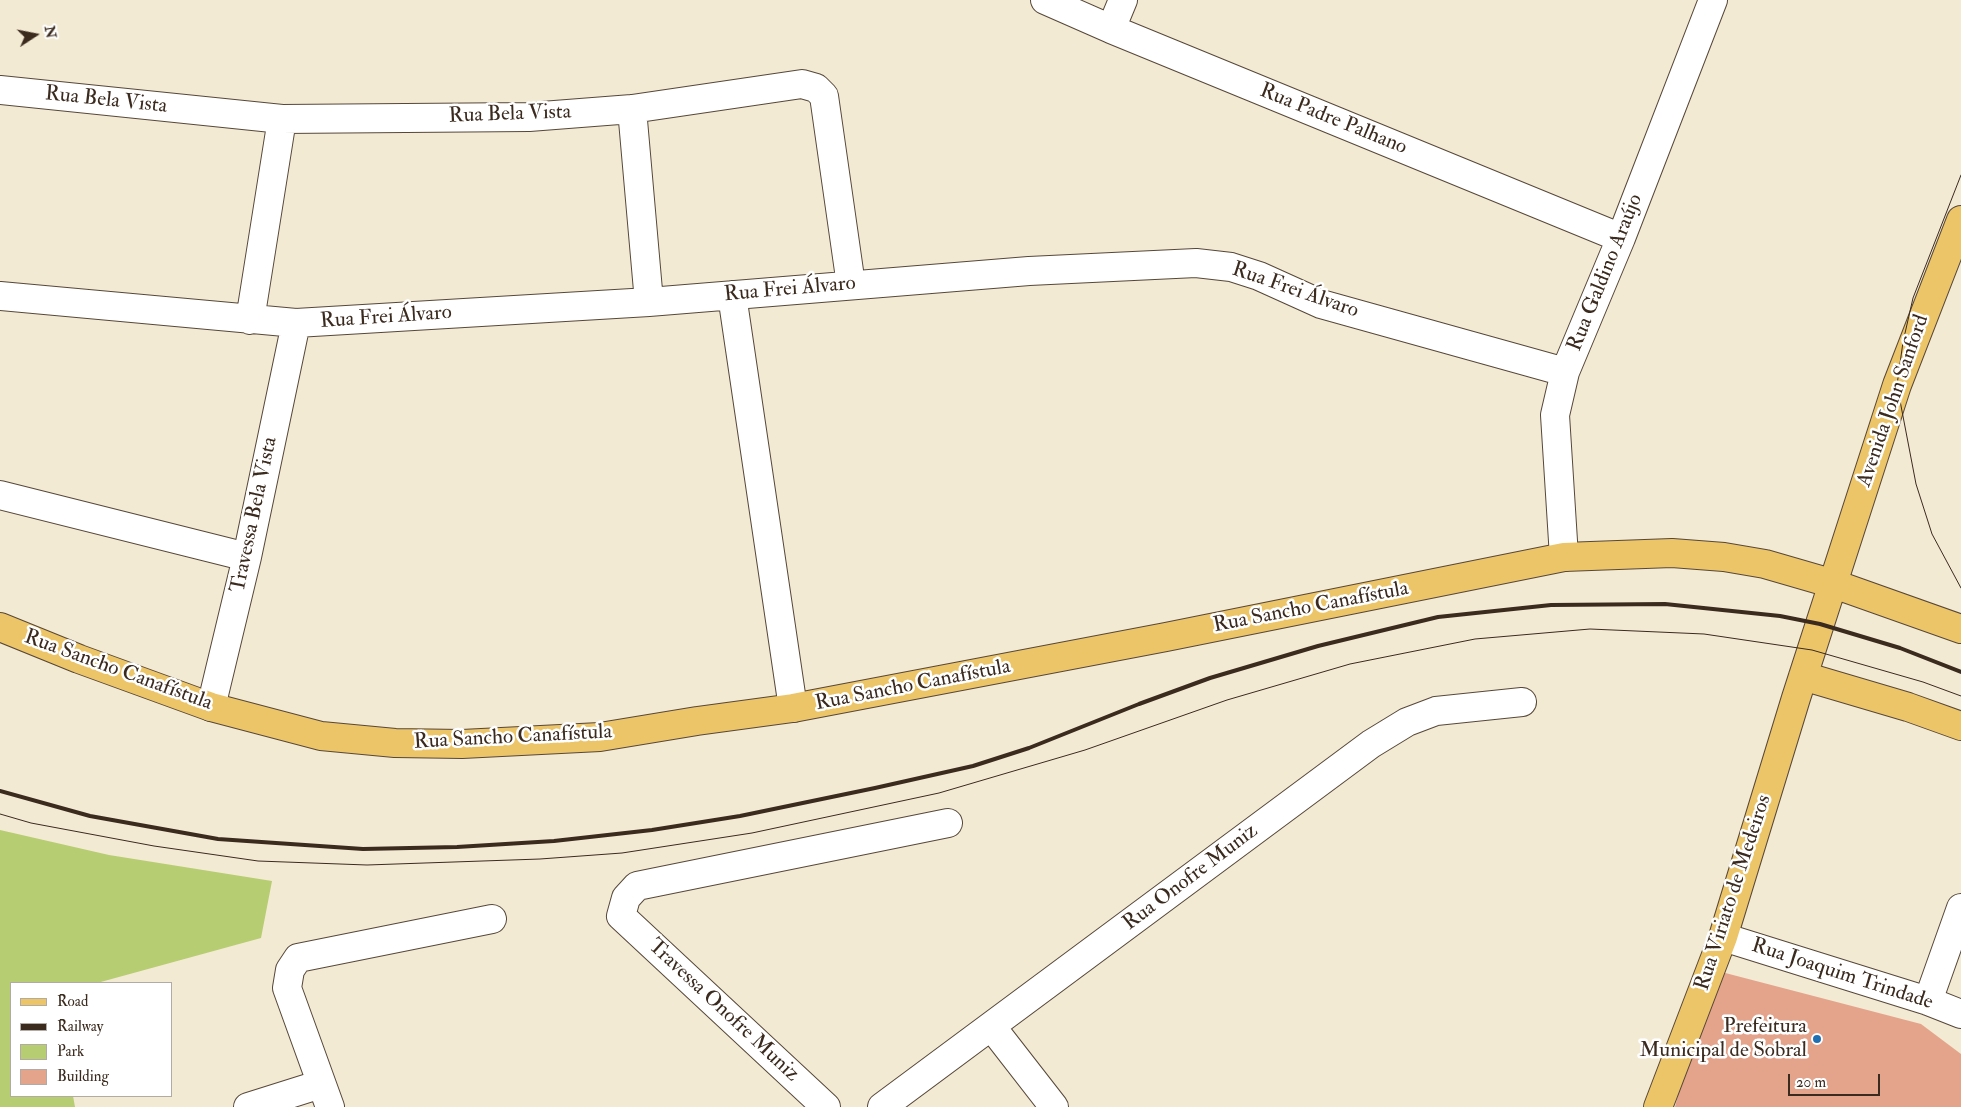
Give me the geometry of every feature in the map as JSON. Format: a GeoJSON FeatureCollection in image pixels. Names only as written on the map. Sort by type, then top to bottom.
{"type":"FeatureCollection","features":[{"type":"Feature","properties":{"kind":"main road","name":"Avenida John Sanford"},"geometry":{"type":"LineString","coordinates":[[1803,676],[1897,385],[1961,220]]}},
{"type":"Feature","properties":{"kind":"main road","name":"Rua Sancho Canafístula"},"geometry":{"type":"LineString","coordinates":[[0,627],[79,659],[211,707],[321,736],[395,743],[453,744],[600,737],[794,708],[1166,638],[1564,557],[1672,553],[1724,557],[1765,564],[1834,584],[1961,629]]}},
{"type":"Feature","properties":{"kind":"main road"},"geometry":{"type":"LineString","coordinates":[[1803,676],[1908,707],[1961,726]]}},
{"type":"Feature","properties":{"kind":"main road","name":"Rua Viriato de Medeiros"},"geometry":{"type":"LineString","coordinates":[[1658,1107],[1723,937],[1803,676]]}},
{"type":"Feature","properties":{"kind":"street","name":"Rua Padre Palhano"},"geometry":{"type":"LineString","coordinates":[[1045,0],[1111,29],[1621,238]]}},
{"type":"Feature","properties":{"kind":"street"},"geometry":{"type":"LineString","coordinates":[[1111,29],[1123,0]]}},
{"type":"Feature","properties":{"kind":"street","name":"Rua Galdino Araújo"},"geometry":{"type":"LineString","coordinates":[[1564,557],[1556,415],[1565,372],[1621,238],[1712,0]]}},
{"type":"Feature","properties":{"kind":"street","name":"Rua Bela Vista"},"geometry":{"type":"LineString","coordinates":[[0,90],[282,119],[529,117],[632,109],[802,84],[816,88],[824,96],[850,285]]}},
{"type":"Feature","properties":{"kind":"street"},"geometry":{"type":"LineString","coordinates":[[632,109],[649,302]]}},
{"type":"Feature","properties":{"kind":"street"},"geometry":{"type":"LineString","coordinates":[[250,320],[282,119]]}},
{"type":"Feature","properties":{"kind":"street","name":"Rua Frei Álvaro"},"geometry":{"type":"LineString","coordinates":[[0,296],[296,324],[649,302],[1029,271],[1196,264],[1231,267],[1259,276],[1320,304],[1565,372]]}},
{"type":"Feature","properties":{"kind":"street"},"geometry":{"type":"LineString","coordinates":[[732,295],[794,708]]}},
{"type":"Feature","properties":{"kind":"street","name":"Travessa Bela Vista"},"geometry":{"type":"LineString","coordinates":[[211,707],[247,557],[296,324]]}},
{"type":"Feature","properties":{"kind":"street"},"geometry":{"type":"LineString","coordinates":[[0,494],[247,557]]}},
{"type":"Feature","properties":{"kind":"street","name":"Rua Onofre Muniz"},"geometry":{"type":"LineString","coordinates":[[882,1107],[1371,744],[1400,726],[1436,711],[1522,702]]}},
{"type":"Feature","properties":{"kind":"street","name":"Travessa Onofre Muniz"},"geometry":{"type":"LineString","coordinates":[[826,1107],[620,916],[626,898],[637,886],[948,822]]}},
{"type":"Feature","properties":{"kind":"street"},"geometry":{"type":"LineString","coordinates":[[1928,1001],[1961,908]]}},
{"type":"Feature","properties":{"kind":"street"},"geometry":{"type":"LineString","coordinates":[[248,1107],[326,1096],[287,988],[290,970],[298,958],[492,919]]}},
{"type":"Feature","properties":{"kind":"street","name":"Rua Joaquim Trindade"},"geometry":{"type":"LineString","coordinates":[[1723,937],[1928,1001],[1961,1014]]}},
{"type":"Feature","properties":{"kind":"street"},"geometry":{"type":"LineString","coordinates":[[991,1026],[1054,1107]]}},
{"type":"Feature","properties":{"kind":"green space"},"geometry":{"type":"Polygon","coordinates":[[[0,830],[109,855],[272,881],[261,938],[101,982],[10,982],[10,1097],[73,1097],[75,1107],[0,1107],[0,830]]]}},
{"type":"Feature","properties":{"kind":"building","name":"Prefeitura Municipal de Sobral"},"geometry":{"type":"Polygon","coordinates":[[[1710,969],[1921,1024],[1961,1054],[1961,1107],[1675,1107],[1710,969]]]}},
{"type":"Feature","properties":{"kind":"tram line"},"geometry":{"type":"LineString","coordinates":[[1961,175],[1913,298],[1903,342],[1897,385],[1916,484],[1932,534],[1961,588]]}},
{"type":"Feature","properties":{"kind":"tram line"},"geometry":{"type":"LineString","coordinates":[[0,814],[31,823],[154,846],[258,861],[367,865],[540,859],[622,853],[752,833],[939,793],[1085,750],[1227,700],[1350,664],[1475,639],[1590,629],[1704,634],[1812,650],[1923,682],[1961,696]]}},
{"type":"Feature","properties":{"kind":"railway"},"geometry":{"type":"LineString","coordinates":[[0,791],[90,816],[218,839],[363,849],[457,847],[554,841],[652,830],[740,816],[973,766],[1029,748],[1210,678],[1318,646],[1438,617],[1551,605],[1665,604],[1780,616],[1820,624],[1900,648],[1961,672]]}},
{"type":"Feature","properties":{"kind":"place","name":"Prefeitura Municipal de Sobral"},"geometry":{"type":"Point","coordinates":[1817,1039]}}]}
